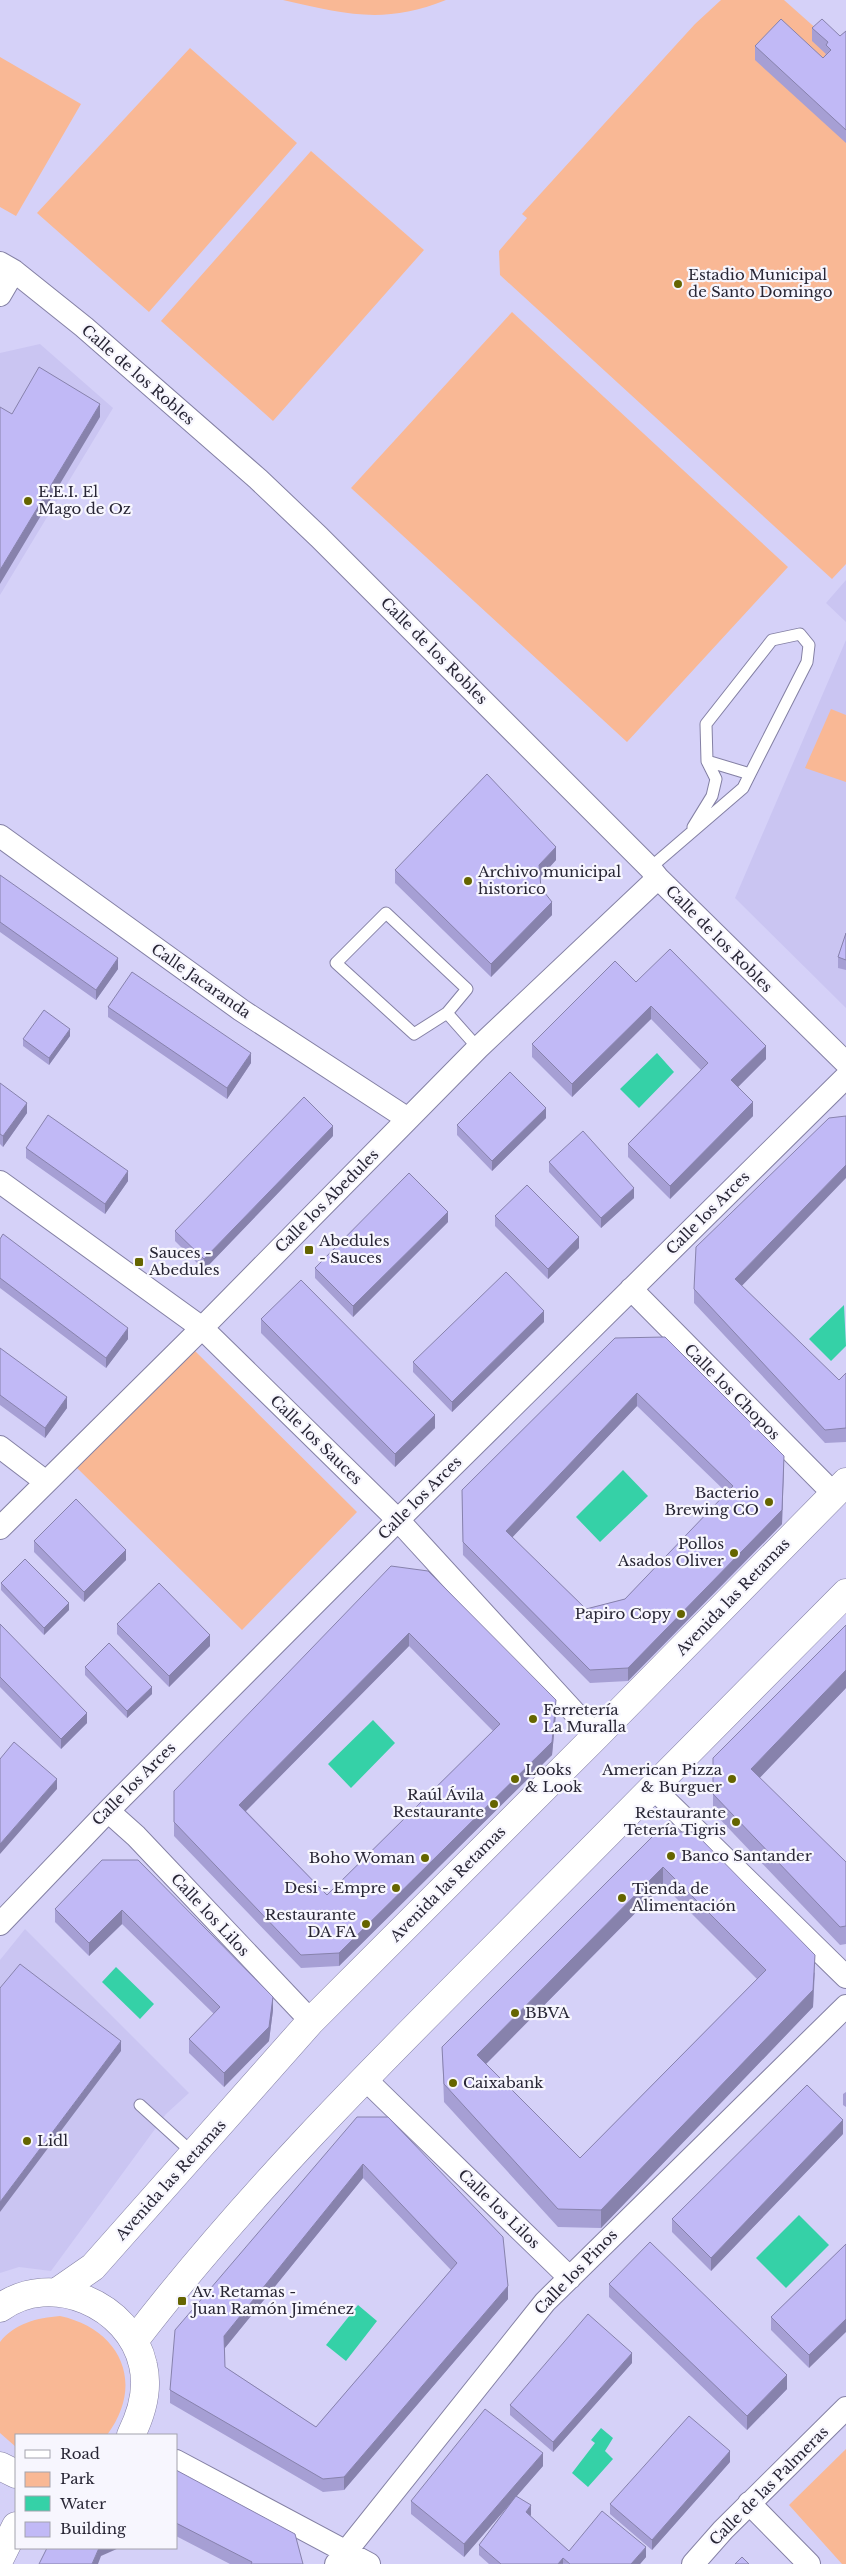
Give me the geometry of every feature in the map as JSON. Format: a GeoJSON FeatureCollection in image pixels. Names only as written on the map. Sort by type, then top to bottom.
{"type":"FeatureCollection","features":[{"type":"Feature","properties":{"kind":"street"},"geometry":{"type":"LineString","coordinates":[[0,295],[7,267]]}},
{"type":"Feature","properties":{"kind":"street","name":"Calle de los Robles"},"geometry":{"type":"LineString","coordinates":[[7,267],[84,327],[258,479],[312,530],[846,1064]]}},
{"type":"Feature","properties":{"kind":"street","name":"Calle Jacaranda"},"geometry":{"type":"LineString","coordinates":[[0,836],[241,1010],[408,1118]]}},
{"type":"Feature","properties":{"kind":"street","name":"Calle los Abedules"},"geometry":{"type":"LineString","coordinates":[[0,1528],[202,1328],[408,1118],[654,873]]}},
{"type":"Feature","properties":{"kind":"street","name":"Calle los Arces"},"geometry":{"type":"LineString","coordinates":[[0,1924],[108,1811],[398,1520],[846,1077]]}},
{"type":"Feature","properties":{"kind":"street","name":"Calle los Sauces"},"geometry":{"type":"LineString","coordinates":[[0,1182],[202,1328],[398,1520],[596,1736]]}},
{"type":"Feature","properties":{"kind":"street","name":"Calle los Chopos"},"geometry":{"type":"LineString","coordinates":[[631,1290],[840,1488]]}},
{"type":"Feature","properties":{"kind":"street"},"geometry":{"type":"LineString","coordinates":[[0,1448],[46,1482]]}},
{"type":"Feature","properties":{"kind":"street","name":"Avenida las Retamas"},"geometry":{"type":"LineString","coordinates":[[57,2292],[93,2267],[311,2021],[596,1736],[840,1488]]}},
{"type":"Feature","properties":{"kind":"street"},"geometry":{"type":"LineString","coordinates":[[134,2341],[172,2292],[271,2176],[364,2078],[846,1592]]}},
{"type":"Feature","properties":{"kind":"street"},"geometry":{"type":"LineString","coordinates":[[653,1788],[846,1977]]}},
{"type":"Feature","properties":{"kind":"street","name":"Calle los Lilos"},"geometry":{"type":"LineString","coordinates":[[108,1811],[136,1836],[311,2021]]}},
{"type":"Feature","properties":{"kind":"street","name":"Calle los Pinos"},"geometry":{"type":"LineString","coordinates":[[341,2557],[545,2302],[846,2006]]}},
{"type":"Feature","properties":{"kind":"street","name":"Calle los Lilos"},"geometry":{"type":"LineString","coordinates":[[364,2078],[570,2278]]}},
{"type":"Feature","properties":{"kind":"street"},"geometry":{"type":"LineString","coordinates":[[0,2308],[31,2294],[57,2292],[88,2299],[114,2316],[134,2341],[143,2364],[146,2390],[141,2414],[132,2434]]}},
{"type":"Feature","properties":{"kind":"street","name":"Calle de las Palmeras"},"geometry":{"type":"LineString","coordinates":[[693,2564],[749,2503],[846,2408]]}},
{"type":"Feature","properties":{"kind":"street"},"geometry":{"type":"LineString","coordinates":[[178,2462],[341,2557],[369,2564]]}},
{"type":"Feature","properties":{"kind":"street"},"geometry":{"type":"LineString","coordinates":[[0,2466],[15,2474]]}},
{"type":"Feature","properties":{"kind":"street"},"geometry":{"type":"LineString","coordinates":[[749,2503],[809,2564]]}},
{"type":"Feature","properties":{"kind":"street"},"geometry":{"type":"LineString","coordinates":[[0,2558],[15,2528]]}},
{"type":"Feature","properties":{"kind":"lane"},"geometry":{"type":"LineString","coordinates":[[654,873],[687,836],[743,788],[807,662],[809,644],[800,634],[772,640],[706,724],[707,761],[716,779],[712,796],[687,836]]}},
{"type":"Feature","properties":{"kind":"lane"},"geometry":{"type":"LineString","coordinates":[[707,761],[750,774]]}},
{"type":"Feature","properties":{"kind":"lane"},"geometry":{"type":"LineString","coordinates":[[386,913],[467,989],[448,1013],[414,1034],[336,964],[386,913]]}},
{"type":"Feature","properties":{"kind":"lane"},"geometry":{"type":"LineString","coordinates":[[448,1013],[478,1048]]}},
{"type":"Feature","properties":{"kind":"lane"},"geometry":{"type":"LineString","coordinates":[[140,2106],[194,2154]]}},
{"type":"Feature","properties":{"kind":"shaded area","name":"E.E.I. El Mago de Oz"},"geometry":{"type":"Polygon","coordinates":[[[40,344],[113,408],[0,595],[0,353],[40,344]]]}},
{"type":"Feature","properties":{"kind":"shaded area"},"geometry":{"type":"Polygon","coordinates":[[[846,580],[846,622],[826,603],[846,580]]]}},
{"type":"Feature","properties":{"kind":"shaded area"},"geometry":{"type":"Polygon","coordinates":[[[846,640],[846,1008],[735,898],[846,640]]]}},
{"type":"Feature","properties":{"kind":"shaded area"},"geometry":{"type":"Polygon","coordinates":[[[25,1929],[189,2093],[166,2114],[51,2271],[19,2267],[0,2273],[0,1960],[25,1929]]]}},
{"type":"Feature","properties":{"kind":"green space"},"geometry":{"type":"Polygon","coordinates":[[[283,0],[446,0],[403,13],[364,15],[283,0]]]}},
{"type":"Feature","properties":{"kind":"green space","name":"Estadio Municipal de Santo Domingo"},"geometry":{"type":"Polygon","coordinates":[[[721,0],[784,0],[820,32],[846,44],[846,564],[832,579],[500,275],[499,251],[527,218],[522,214],[695,24],[721,0]]]}},
{"type":"Feature","properties":{"kind":"green space"},"geometry":{"type":"Polygon","coordinates":[[[190,48],[297,143],[149,312],[37,213],[190,48]]]}},
{"type":"Feature","properties":{"kind":"green space"},"geometry":{"type":"Polygon","coordinates":[[[0,57],[81,104],[16,216],[0,207],[0,57]]]}},
{"type":"Feature","properties":{"kind":"green space"},"geometry":{"type":"Polygon","coordinates":[[[311,151],[424,250],[273,421],[161,321],[311,151]]]}},
{"type":"Feature","properties":{"kind":"green space"},"geometry":{"type":"Polygon","coordinates":[[[512,312],[788,567],[627,742],[351,488],[512,312]]]}},
{"type":"Feature","properties":{"kind":"green space"},"geometry":{"type":"Polygon","coordinates":[[[831,709],[846,715],[846,782],[805,768],[831,709]]]}},
{"type":"Feature","properties":{"kind":"green space"},"geometry":{"type":"Polygon","coordinates":[[[195,1351],[357,1512],[242,1630],[77,1468],[195,1351]]]}},
{"type":"Feature","properties":{"kind":"green space"},"geometry":{"type":"Polygon","coordinates":[[[60,2316],[81,2323],[98,2333],[112,2346],[121,2361],[125,2378],[125,2396],[119,2415],[108,2434],[15,2434],[15,2446],[0,2433],[0,2342],[12,2330],[43,2318],[60,2316]]]}},
{"type":"Feature","properties":{"kind":"green space"},"geometry":{"type":"Polygon","coordinates":[[[846,2449],[846,2564],[842,2564],[789,2505],[846,2449]]]}},
{"type":"Feature","properties":{"kind":"water"},"geometry":{"type":"Polygon","coordinates":[[[657,1053],[674,1072],[639,1108],[620,1089],[657,1053]]]}},
{"type":"Feature","properties":{"kind":"water"},"geometry":{"type":"Polygon","coordinates":[[[844,1305],[846,1346],[831,1361],[809,1339],[844,1305]]]}},
{"type":"Feature","properties":{"kind":"water"},"geometry":{"type":"Polygon","coordinates":[[[623,1470],[648,1496],[600,1542],[576,1517],[623,1470]]]}},
{"type":"Feature","properties":{"kind":"water"},"geometry":{"type":"Polygon","coordinates":[[[373,1720],[395,1743],[351,1788],[328,1764],[373,1720]]]}},
{"type":"Feature","properties":{"kind":"water"},"geometry":{"type":"Polygon","coordinates":[[[116,1967],[154,2004],[140,2019],[102,1982],[116,1967]]]}},
{"type":"Feature","properties":{"kind":"water"},"geometry":{"type":"Polygon","coordinates":[[[799,2215],[829,2245],[786,2288],[756,2258],[799,2215]]]}},
{"type":"Feature","properties":{"kind":"water"},"geometry":{"type":"Polygon","coordinates":[[[358,2305],[377,2321],[346,2361],[326,2345],[358,2305]]]}},
{"type":"Feature","properties":{"kind":"water"},"geometry":{"type":"Polygon","coordinates":[[[601,2428],[613,2438],[605,2451],[613,2459],[588,2487],[572,2473],[595,2443],[591,2440],[601,2428]]]}},
{"type":"Feature","properties":{"kind":"building"},"geometry":{"type":"Polygon","coordinates":[[[781,19],[823,58],[831,50],[826,45],[828,42],[812,28],[822,19],[840,36],[846,31],[846,130],[755,46],[781,19]]]}},
{"type":"Feature","properties":{"kind":"building","name":"E.E.I. El Mago de Oz"},"geometry":{"type":"Polygon","coordinates":[[[39,367],[100,404],[0,570],[0,407],[12,414],[39,367]]]}},
{"type":"Feature","properties":{"kind":"building","name":"Archivo municipal historico"},"geometry":{"type":"Polygon","coordinates":[[[487,774],[556,847],[539,865],[541,888],[552,902],[491,964],[395,870],[487,774]]]}},
{"type":"Feature","properties":{"kind":"building"},"geometry":{"type":"Polygon","coordinates":[[[0,875],[118,958],[96,990],[0,922],[0,875]]]}},
{"type":"Feature","properties":{"kind":"building"},"geometry":{"type":"Polygon","coordinates":[[[846,933],[846,960],[838,957],[846,933]]]}},
{"type":"Feature","properties":{"kind":"building"},"geometry":{"type":"Polygon","coordinates":[[[670,949],[766,1046],[731,1080],[753,1102],[670,1186],[628,1144],[708,1063],[651,1006],[572,1084],[532,1044],[615,961],[636,982],[670,949]]]}},
{"type":"Feature","properties":{"kind":"building"},"geometry":{"type":"Polygon","coordinates":[[[132,972],[251,1053],[227,1088],[108,1007],[132,972]]]}},
{"type":"Feature","properties":{"kind":"building"},"geometry":{"type":"Polygon","coordinates":[[[44,1010],[70,1029],[49,1058],[23,1039],[44,1010]]]}},
{"type":"Feature","properties":{"kind":"building"},"geometry":{"type":"Polygon","coordinates":[[[510,1072],[546,1108],[492,1161],[457,1125],[510,1072]]]}},
{"type":"Feature","properties":{"kind":"building"},"geometry":{"type":"Polygon","coordinates":[[[0,1083],[27,1103],[3,1136],[0,1134],[0,1083]]]}},
{"type":"Feature","properties":{"kind":"building"},"geometry":{"type":"Polygon","coordinates":[[[304,1097],[333,1126],[204,1259],[175,1231],[304,1097]]]}},
{"type":"Feature","properties":{"kind":"building"},"geometry":{"type":"Polygon","coordinates":[[[48,1115],[128,1171],[105,1204],[26,1148],[48,1115]]]}},
{"type":"Feature","properties":{"kind":"building"},"geometry":{"type":"Polygon","coordinates":[[[846,1116],[846,1165],[735,1279],[839,1380],[846,1373],[846,1428],[825,1430],[694,1289],[696,1247],[829,1118],[846,1116]]]}},
{"type":"Feature","properties":{"kind":"building"},"geometry":{"type":"Polygon","coordinates":[[[583,1131],[634,1188],[601,1218],[549,1162],[583,1131]]]}},
{"type":"Feature","properties":{"kind":"building"},"geometry":{"type":"Polygon","coordinates":[[[409,1173],[448,1212],[353,1306],[315,1268],[409,1173]]]}},
{"type":"Feature","properties":{"kind":"building"},"geometry":{"type":"Polygon","coordinates":[[[527,1185],[579,1237],[548,1269],[495,1216],[527,1185]]]}},
{"type":"Feature","properties":{"kind":"building"},"geometry":{"type":"Polygon","coordinates":[[[3,1234],[128,1328],[106,1358],[0,1278],[0,1239],[3,1234]]]}},
{"type":"Feature","properties":{"kind":"building"},"geometry":{"type":"Polygon","coordinates":[[[506,1272],[544,1311],[452,1402],[413,1362],[506,1272]]]}},
{"type":"Feature","properties":{"kind":"building"},"geometry":{"type":"Polygon","coordinates":[[[301,1280],[435,1415],[395,1454],[261,1319],[301,1280]]]}},
{"type":"Feature","properties":{"kind":"building"},"geometry":{"type":"Polygon","coordinates":[[[665,1337],[784,1456],[782,1510],[628,1668],[590,1670],[463,1542],[462,1490],[615,1338],[665,1337]],[[637,1393],[506,1531],[586,1609],[625,1599],[733,1486],[637,1393]]]}},
{"type":"Feature","properties":{"kind":"building"},"geometry":{"type":"Polygon","coordinates":[[[0,1348],[67,1397],[45,1428],[0,1395],[0,1348]]]}},
{"type":"Feature","properties":{"kind":"building"},"geometry":{"type":"Polygon","coordinates":[[[76,1499],[126,1550],[84,1592],[34,1541],[76,1499]]]}},
{"type":"Feature","properties":{"kind":"building"},"geometry":{"type":"Polygon","coordinates":[[[25,1559],[69,1603],[44,1628],[1,1583],[25,1559]]]}},
{"type":"Feature","properties":{"kind":"building"},"geometry":{"type":"Polygon","coordinates":[[[391,1566],[428,1571],[556,1700],[552,1742],[339,1953],[301,1955],[174,1822],[174,1791],[391,1566]],[[409,1633],[239,1805],[327,1895],[500,1724],[409,1633]]]}},
{"type":"Feature","properties":{"kind":"building"},"geometry":{"type":"Polygon","coordinates":[[[159,1583],[210,1635],[169,1676],[117,1624],[159,1583]]]}},
{"type":"Feature","properties":{"kind":"building"},"geometry":{"type":"Polygon","coordinates":[[[0,1624],[87,1713],[61,1739],[0,1677],[0,1624]]]}},
{"type":"Feature","properties":{"kind":"building"},"geometry":{"type":"Polygon","coordinates":[[[846,1625],[846,1670],[751,1769],[846,1862],[846,1926],[840,1927],[713,1794],[713,1758],[846,1625]]]}},
{"type":"Feature","properties":{"kind":"building"},"geometry":{"type":"Polygon","coordinates":[[[109,1643],[152,1687],[127,1711],[85,1667],[109,1643]]]}},
{"type":"Feature","properties":{"kind":"building"},"geometry":{"type":"Polygon","coordinates":[[[14,1742],[57,1779],[0,1844],[0,1759],[14,1742]]]}},
{"type":"Feature","properties":{"kind":"building"},"geometry":{"type":"Polygon","coordinates":[[[657,1832],[694,1832],[815,1955],[813,1990],[601,2210],[558,2209],[444,2084],[442,2047],[657,1832]],[[663,1867],[477,2055],[580,2158],[766,1970],[663,1867]]]}},
{"type":"Feature","properties":{"kind":"building"},"geometry":{"type":"Polygon","coordinates":[[[102,1860],[138,1860],[273,1997],[269,2027],[224,2073],[189,2039],[220,2007],[122,1910],[89,1943],[55,1909],[102,1860]]]}},
{"type":"Feature","properties":{"kind":"building","name":"Lidl"},"geometry":{"type":"Polygon","coordinates":[[[20,1964],[121,2041],[0,2202],[0,1988],[20,1964]]]}},
{"type":"Feature","properties":{"kind":"building"},"geometry":{"type":"Polygon","coordinates":[[[807,2085],[843,2120],[711,2258],[672,2219],[807,2085]]]}},
{"type":"Feature","properties":{"kind":"building"},"geometry":{"type":"Polygon","coordinates":[[[357,2117],[388,2117],[503,2237],[508,2286],[344,2477],[323,2479],[170,2390],[175,2330],[357,2117]],[[363,2164],[224,2336],[225,2367],[316,2427],[457,2263],[363,2164]]]}},
{"type":"Feature","properties":{"kind":"building"},"geometry":{"type":"Polygon","coordinates":[[[650,2242],[787,2375],[747,2416],[609,2284],[650,2242]]]}},
{"type":"Feature","properties":{"kind":"building"},"geometry":{"type":"Polygon","coordinates":[[[846,2244],[846,2319],[809,2355],[771,2317],[846,2244]]]}},
{"type":"Feature","properties":{"kind":"building"},"geometry":{"type":"Polygon","coordinates":[[[588,2314],[632,2353],[553,2442],[510,2405],[588,2314]]]}},
{"type":"Feature","properties":{"kind":"building"},"geometry":{"type":"Polygon","coordinates":[[[485,2409],[543,2453],[464,2544],[411,2501],[485,2409]]]}},
{"type":"Feature","properties":{"kind":"building"},"geometry":{"type":"Polygon","coordinates":[[[689,2416],[730,2451],[652,2540],[610,2504],[689,2416]]]}},
{"type":"Feature","properties":{"kind":"building"},"geometry":{"type":"Polygon","coordinates":[[[178,2471],[295,2534],[303,2564],[251,2564],[252,2562],[178,2524],[178,2471]]]}},
{"type":"Feature","properties":{"kind":"building"},"geometry":{"type":"Polygon","coordinates":[[[516,2496],[531,2505],[526,2512],[569,2551],[602,2511],[646,2547],[631,2564],[570,2564],[563,2558],[558,2564],[501,2564],[479,2545],[516,2496]]]}},
{"type":"Feature","properties":{"kind":"building"},"geometry":{"type":"Polygon","coordinates":[[[46,2549],[99,2549],[92,2564],[39,2564],[46,2549]]]}},
{"type":"Feature","properties":{"kind":"building"},"geometry":{"type":"Polygon","coordinates":[[[742,2557],[749,2564],[735,2564],[742,2557]]]}},
{"type":"Feature","properties":{"kind":"place","name":"Estadio Municipal de Santo Domingo"},"geometry":{"type":"Point","coordinates":[678,284]}},
{"type":"Feature","properties":{"kind":"place","name":"E.E.I. El Mago de Oz"},"geometry":{"type":"Point","coordinates":[28,501]}},
{"type":"Feature","properties":{"kind":"place","name":"Archivo municipal historico"},"geometry":{"type":"Point","coordinates":[468,881]}},
{"type":"Feature","properties":{"kind":"place","name":"Abedules - Sauces"},"geometry":{"type":"Point","coordinates":[309,1250]}},
{"type":"Feature","properties":{"kind":"place","name":"Sauces - Abedules"},"geometry":{"type":"Point","coordinates":[139,1262]}},
{"type":"Feature","properties":{"kind":"place","name":"Bacterio Brewing CO"},"geometry":{"type":"Point","coordinates":[769,1502]}},
{"type":"Feature","properties":{"kind":"place","name":"Pollos Asados Oliver"},"geometry":{"type":"Point","coordinates":[734,1553]}},
{"type":"Feature","properties":{"kind":"place","name":"Papiro Copy"},"geometry":{"type":"Point","coordinates":[681,1614]}},
{"type":"Feature","properties":{"kind":"place","name":"Ferretería La Muralla"},"geometry":{"type":"Point","coordinates":[533,1719]}},
{"type":"Feature","properties":{"kind":"place","name":"Looks & Look"},"geometry":{"type":"Point","coordinates":[515,1779]}},
{"type":"Feature","properties":{"kind":"place","name":"American Pizza & Burguer"},"geometry":{"type":"Point","coordinates":[732,1779]}},
{"type":"Feature","properties":{"kind":"place","name":"Raúl Ávila Restaurante"},"geometry":{"type":"Point","coordinates":[494,1804]}},
{"type":"Feature","properties":{"kind":"place","name":"Restaurante Tetería Tigris"},"geometry":{"type":"Point","coordinates":[736,1822]}},
{"type":"Feature","properties":{"kind":"place","name":"Banco Santander"},"geometry":{"type":"Point","coordinates":[671,1856]}},
{"type":"Feature","properties":{"kind":"place","name":"Boho Woman"},"geometry":{"type":"Point","coordinates":[425,1858]}},
{"type":"Feature","properties":{"kind":"place","name":"Desi - Empre"},"geometry":{"type":"Point","coordinates":[396,1888]}},
{"type":"Feature","properties":{"kind":"place","name":"Tienda de Alimentación"},"geometry":{"type":"Point","coordinates":[622,1898]}},
{"type":"Feature","properties":{"kind":"place","name":"Restaurante DA FA"},"geometry":{"type":"Point","coordinates":[366,1924]}},
{"type":"Feature","properties":{"kind":"place","name":"BBVA"},"geometry":{"type":"Point","coordinates":[515,2013]}},
{"type":"Feature","properties":{"kind":"place","name":"Caixabank"},"geometry":{"type":"Point","coordinates":[453,2083]}},
{"type":"Feature","properties":{"kind":"place","name":"Lidl"},"geometry":{"type":"Point","coordinates":[27,2141]}},
{"type":"Feature","properties":{"kind":"place","name":"Av. Retamas - Juan Ramón Jiménez"},"geometry":{"type":"Point","coordinates":[182,2301]}}]}
